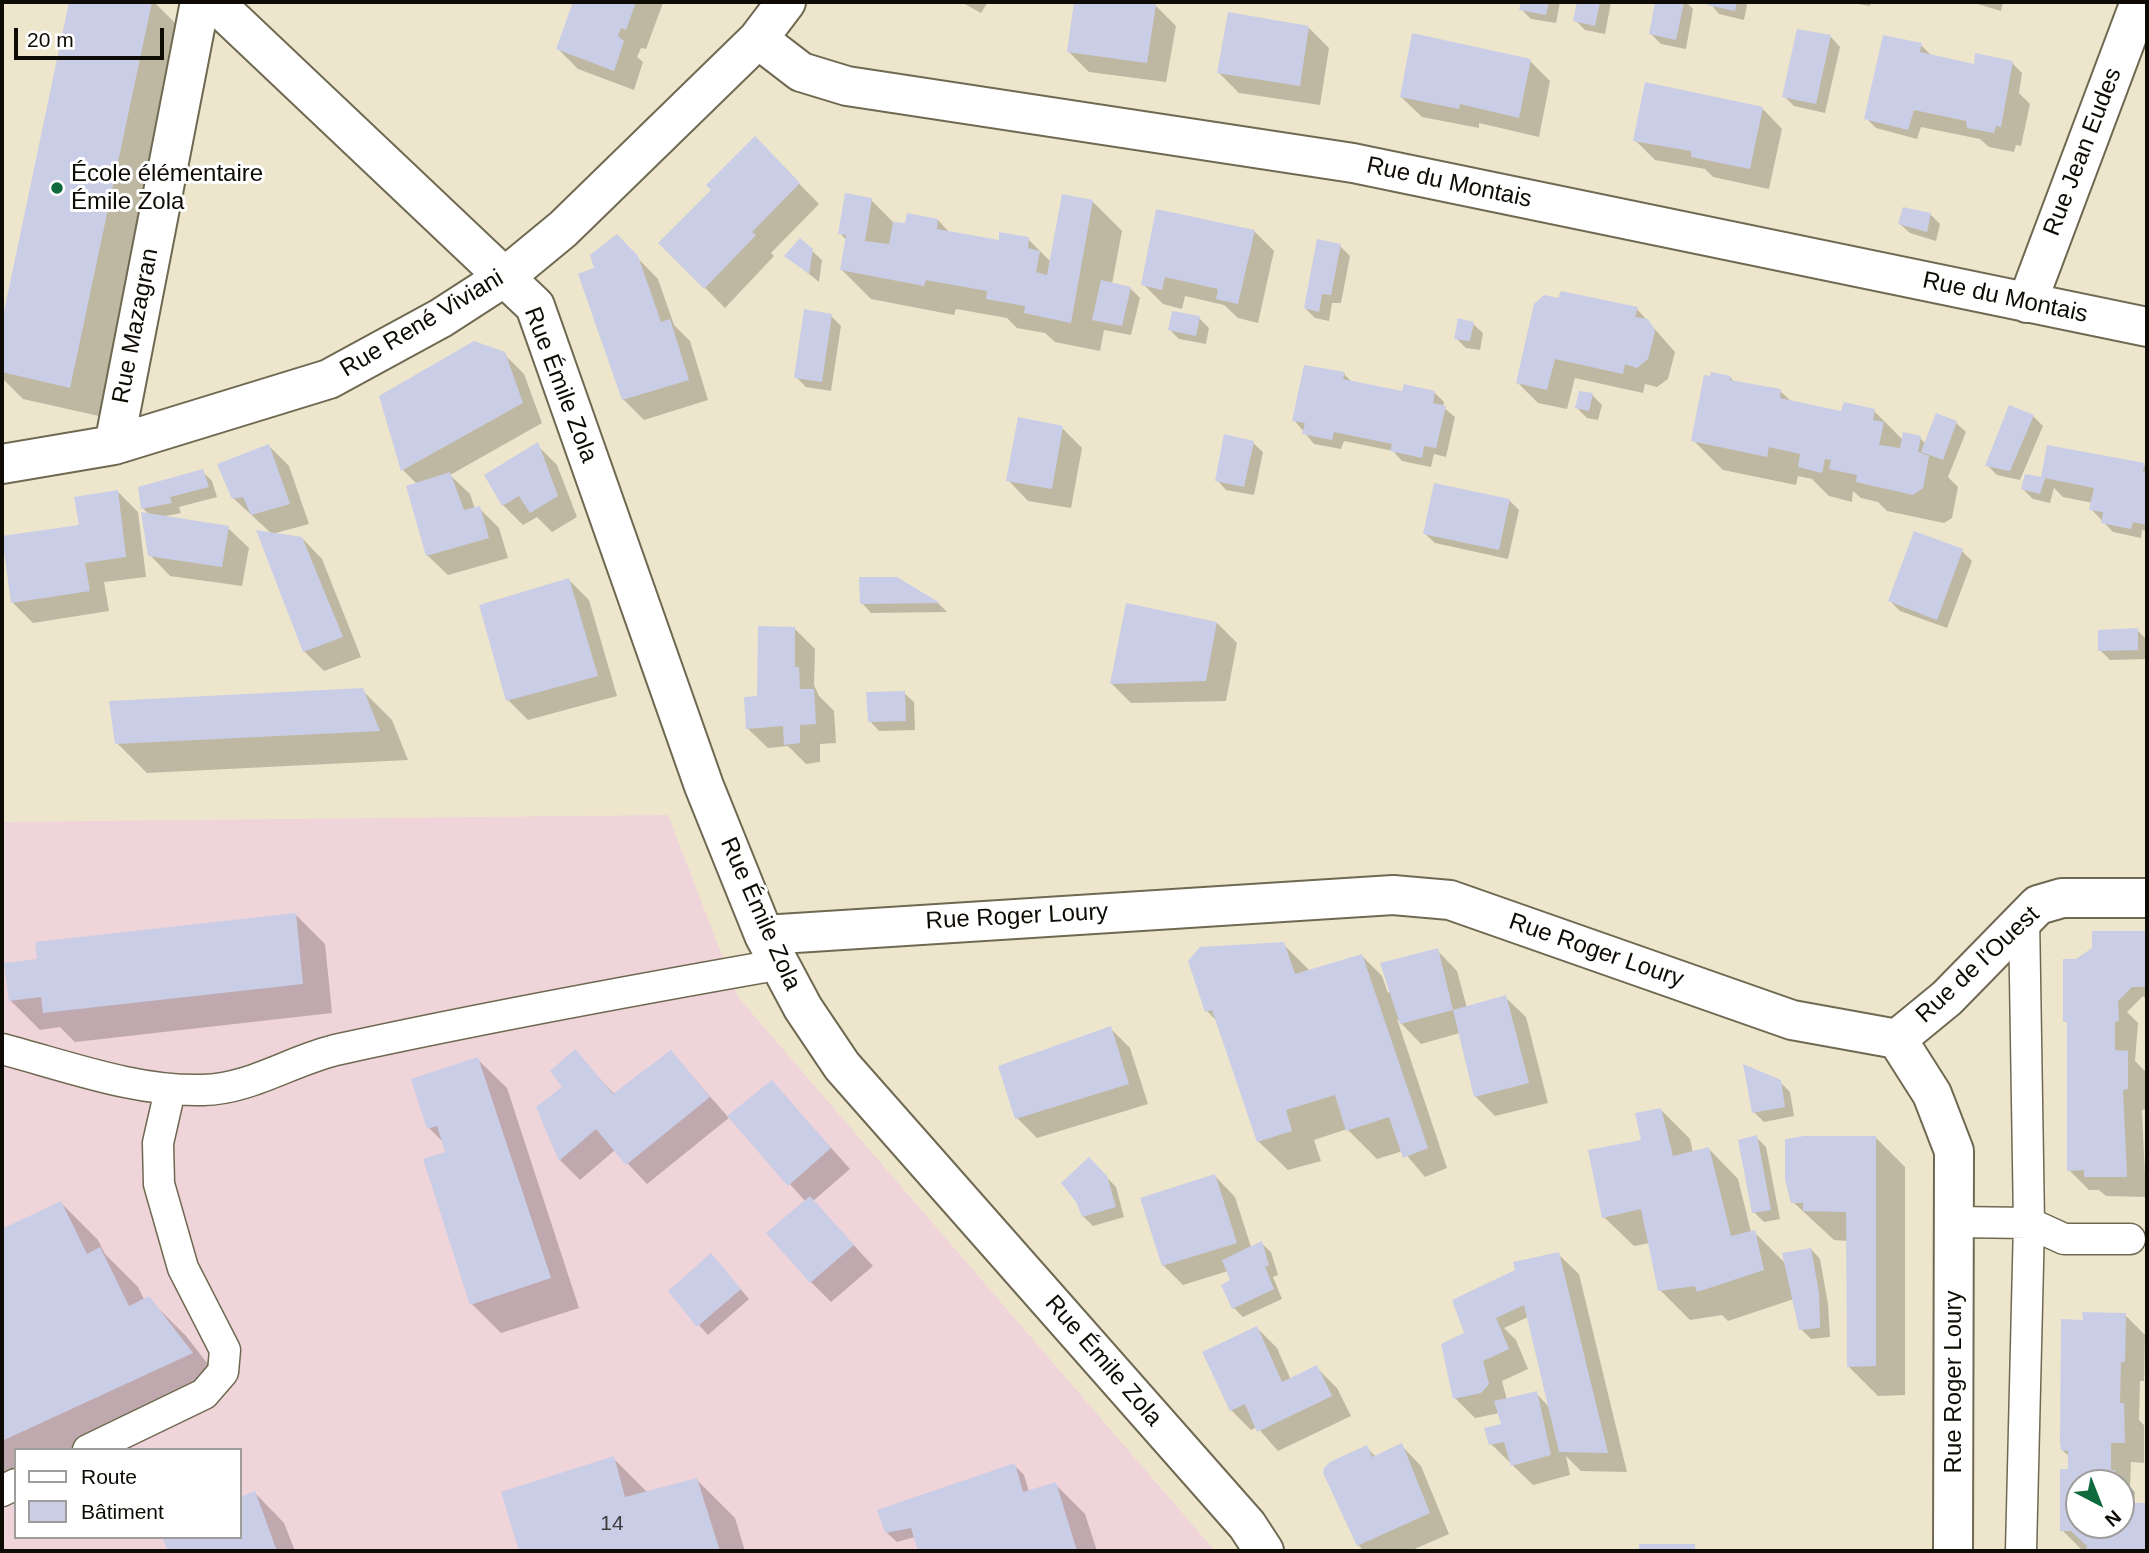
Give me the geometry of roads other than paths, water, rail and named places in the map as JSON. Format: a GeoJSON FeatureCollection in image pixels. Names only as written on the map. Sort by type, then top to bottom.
{"type":"FeatureCollection","features":[{"type":"Feature","properties":{"kind":"street","name":"Rue Mazagran"},"geometry":{"type":"LineString","coordinates":[[114,445],[184,71],[200,2]]}},
{"type":"Feature","properties":{"kind":"street","name":"Rue Émile Zola"},"geometry":{"type":"LineString","coordinates":[[214,2],[535,306],[704,786],[773,949],[803,1007],[842,1066],[1247,1525],[1264,1551]]}},
{"type":"Feature","properties":{"kind":"street","name":"Rue René Viviani"},"geometry":{"type":"LineString","coordinates":[[2,464],[114,445],[329,379],[441,318],[506,276],[563,229],[758,39],[786,2]]}},
{"type":"Feature","properties":{"kind":"street","name":"Rue Jean Eudes"},"geometry":{"type":"LineString","coordinates":[[2026,303],[2140,2]]}},
{"type":"Feature","properties":{"kind":"street","name":"Rue du Montais"},"geometry":{"type":"LineString","coordinates":[[758,39],[801,72],[847,86],[1353,163],[2147,327]]}},
{"type":"Feature","properties":{"kind":"street","name":"Rue Roger Loury"},"geometry":{"type":"LineString","coordinates":[[773,949],[1393,895],[1450,900],[1793,1020],[1897,1039],[1932,1094],[1954,1152],[1954,1551]]}},
{"type":"Feature","properties":{"kind":"street","name":"Rue de l'Ouest"},"geometry":{"type":"LineString","coordinates":[[1897,1039],[1947,998],[2024,916],[2038,905],[2062,898],[2147,898]]}},
{"type":"Feature","properties":{"kind":"lane"},"geometry":{"type":"LineString","coordinates":[[2021,1551],[2029,1223],[2024,916]]}},
{"type":"Feature","properties":{"kind":"lane"},"geometry":{"type":"LineString","coordinates":[[2,1049],[170,1090],[207,1090],[262,1078],[346,1048],[773,949]]}},
{"type":"Feature","properties":{"kind":"lane"},"geometry":{"type":"LineString","coordinates":[[92,1448],[204,1394],[223,1373],[225,1350],[183,1268],[159,1184],[159,1143],[170,1090]]}},
{"type":"Feature","properties":{"kind":"lane"},"geometry":{"type":"LineString","coordinates":[[1955,1222],[2029,1223],[2064,1239],[2130,1238]]}},
{"type":"Feature","properties":{"kind":"place","name":"École élémentaire Émile Zola"},"geometry":{"type":"Point","coordinates":[57,188]}}]}
